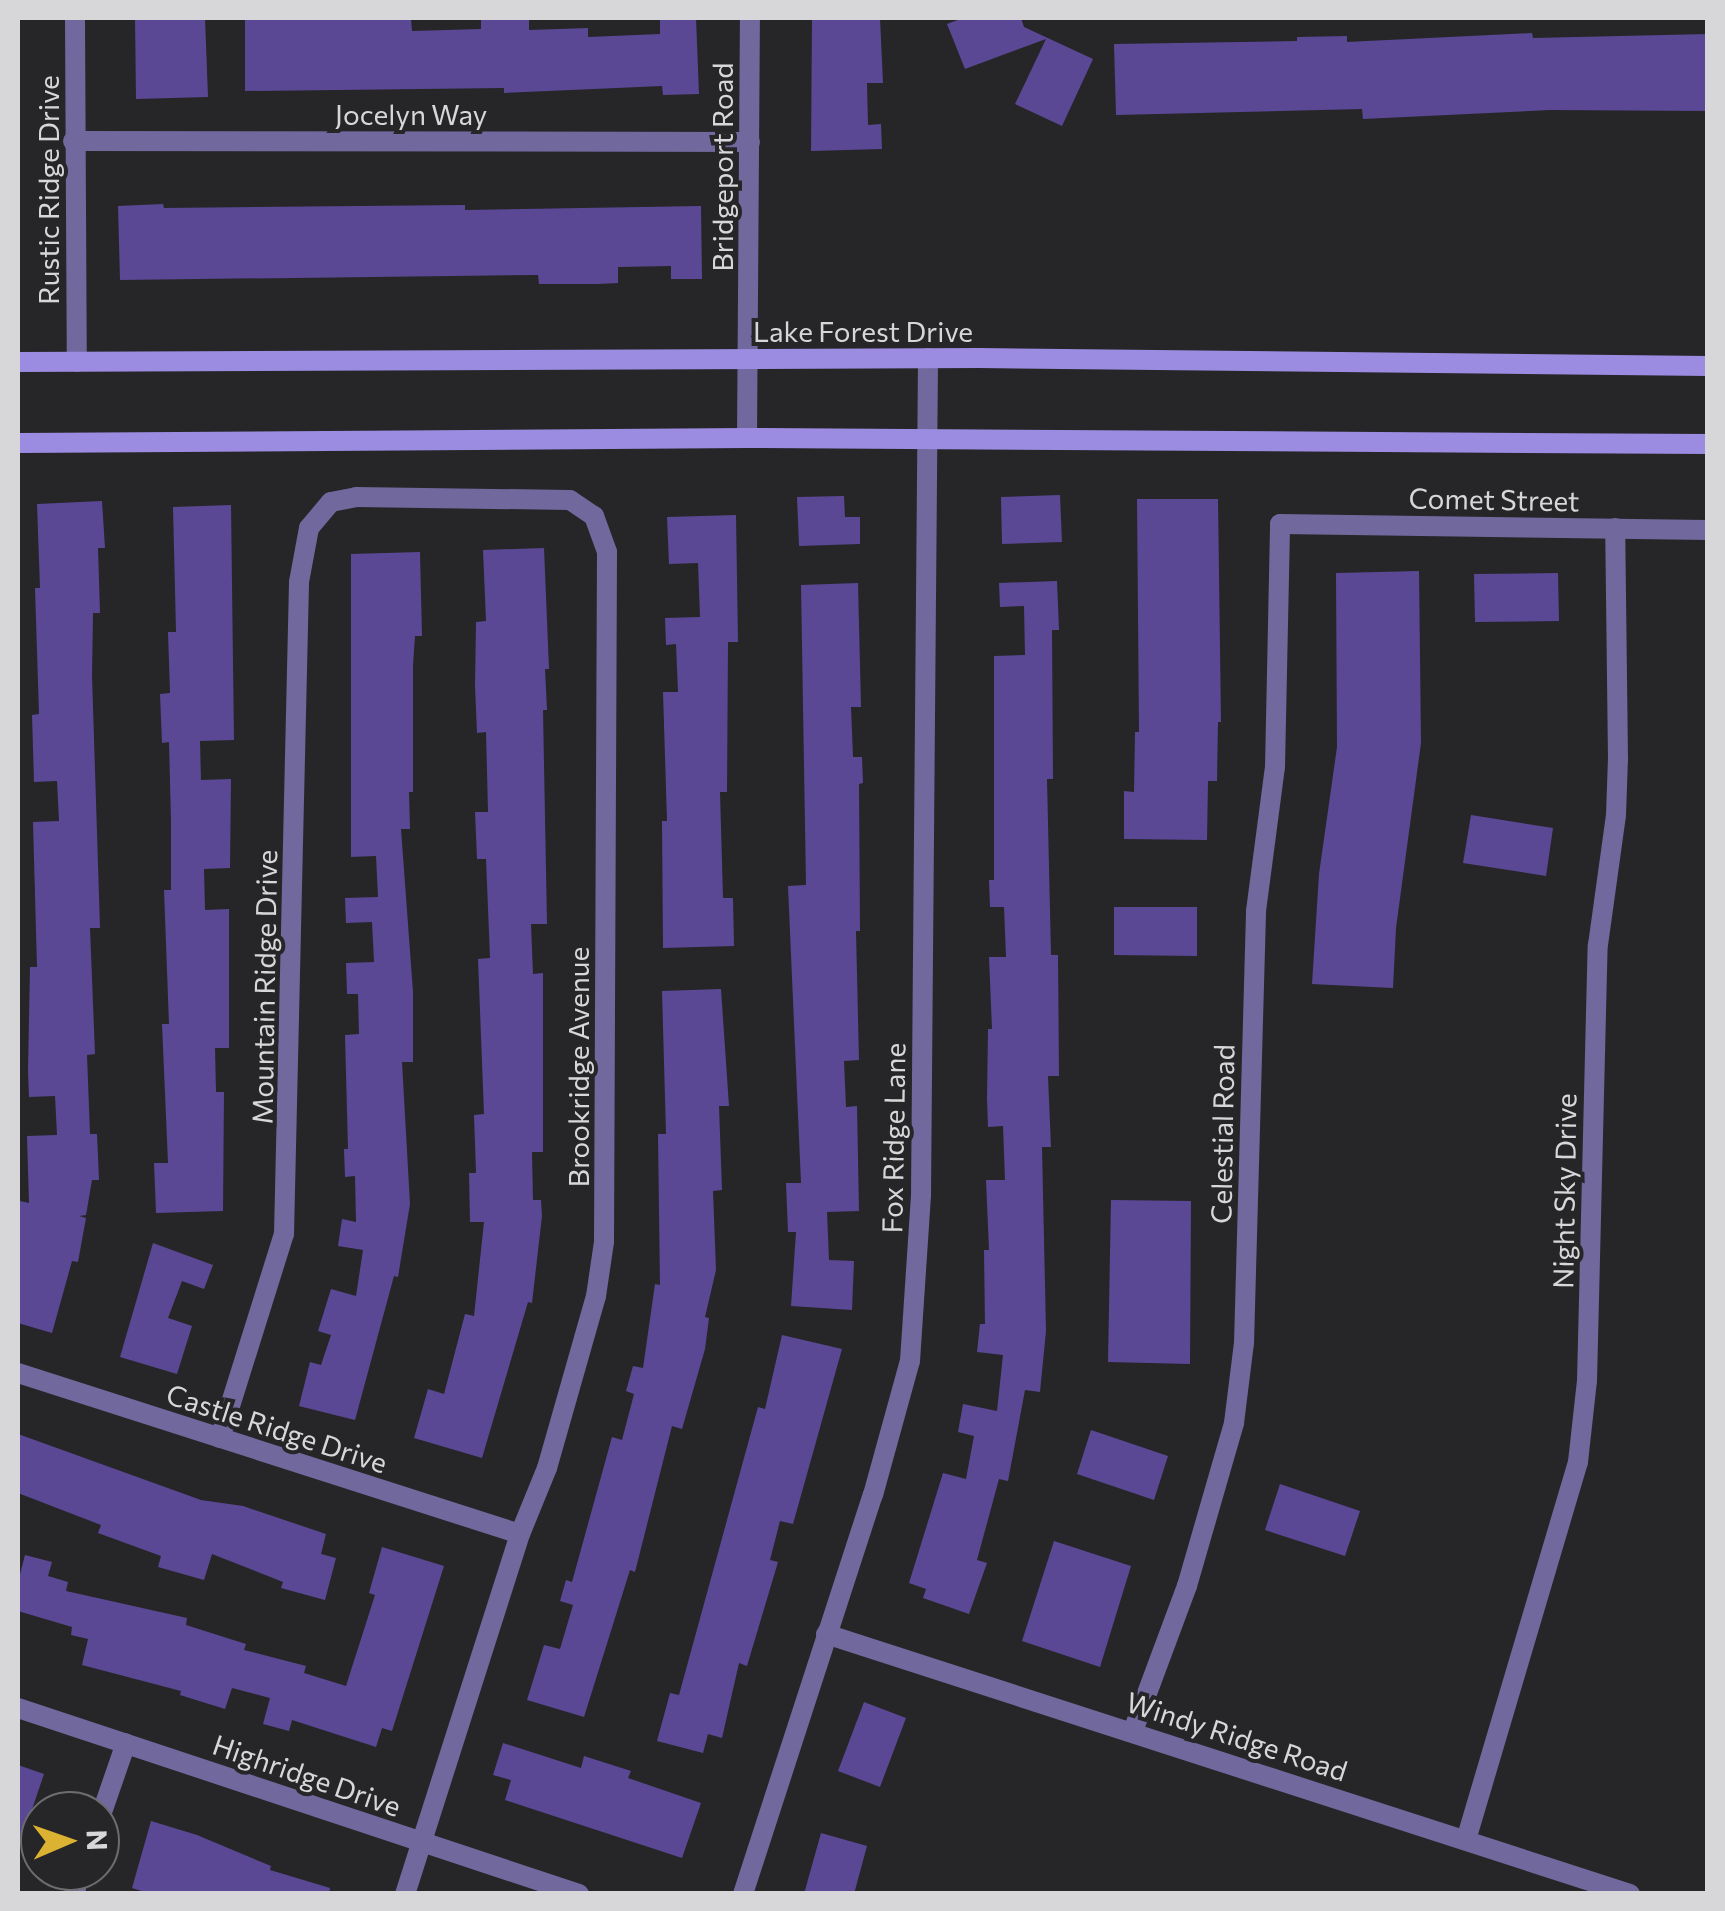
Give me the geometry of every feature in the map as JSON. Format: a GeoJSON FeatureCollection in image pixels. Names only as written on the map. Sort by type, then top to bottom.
{"type":"FeatureCollection","features":[{"type":"Feature","properties":{"kind":"main road","name":"Lake Forest Drive"},"geometry":{"type":"LineString","coordinates":[[18,362],[928,358],[1708,366]]}},
{"type":"Feature","properties":{"kind":"main road"},"geometry":{"type":"LineString","coordinates":[[18,443],[927,438],[1708,444]]}},
{"type":"Feature","properties":{"kind":"street","name":"Rustic Ridge Drive"},"geometry":{"type":"LineString","coordinates":[[75,18],[77,362]]}},
{"type":"Feature","properties":{"kind":"street","name":"Bridgeport Road"},"geometry":{"type":"LineString","coordinates":[[747,438],[750,18]]}},
{"type":"Feature","properties":{"kind":"street","name":"Jocelyn Way"},"geometry":{"type":"LineString","coordinates":[[73,140],[750,142]]}},
{"type":"Feature","properties":{"kind":"street","name":"Fox Ridge Lane"},"geometry":{"type":"LineString","coordinates":[[743,1894],[873,1495],[910,1361],[922,1196],[928,358]]}},
{"type":"Feature","properties":{"kind":"street","name":"Brookridge Avenue"},"geometry":{"type":"LineString","coordinates":[[309,528],[331,502],[356,497],[541,497],[584,507],[602,528],[607,552],[604,1242],[596,1296],[562,1420],[520,1534],[405,1894]]}},
{"type":"Feature","properties":{"kind":"street","name":"Comet Street"},"geometry":{"type":"LineString","coordinates":[[1280,524],[1708,530]]}},
{"type":"Feature","properties":{"kind":"street","name":"Celestial Road"},"geometry":{"type":"LineString","coordinates":[[1133,1731],[1188,1586],[1229,1442],[1244,1343],[1256,911],[1275,767],[1280,524]]}},
{"type":"Feature","properties":{"kind":"street","name":"Mountain Ridge Drive"},"geometry":{"type":"LineString","coordinates":[[220,1438],[284,1234],[299,582],[309,528]]}},
{"type":"Feature","properties":{"kind":"street","name":"Night Sky Drive"},"geometry":{"type":"LineString","coordinates":[[1466,1840],[1560,1536],[1580,1446],[1587,1382],[1598,945],[1616,814],[1615,528]]}},
{"type":"Feature","properties":{"kind":"street","name":"Castle Ridge Drive"},"geometry":{"type":"LineString","coordinates":[[18,1373],[520,1534]]}},
{"type":"Feature","properties":{"kind":"street","name":"Windy Ridge Road"},"geometry":{"type":"LineString","coordinates":[[826,1634],[1630,1894]]}},
{"type":"Feature","properties":{"kind":"street","name":"Highridge Drive"},"geometry":{"type":"LineString","coordinates":[[18,1708],[580,1894]]}},
{"type":"Feature","properties":{"kind":"street"},"geometry":{"type":"LineString","coordinates":[[109,1791],[126,1743]]}},
{"type":"Feature","properties":{"kind":"building"},"geometry":{"type":"Polygon","coordinates":[[[135,18],[205,18],[208,97],[136,99],[135,18]]]}},
{"type":"Feature","properties":{"kind":"building"},"geometry":{"type":"Polygon","coordinates":[[[529,18],[529,30],[588,28],[588,37],[660,34],[660,18],[696,18],[699,94],[663,95],[662,86],[504,93],[504,88],[245,91],[245,19],[411,19],[412,31],[481,29],[481,19],[529,18]]]}},
{"type":"Feature","properties":{"kind":"building"},"geometry":{"type":"Polygon","coordinates":[[[812,18],[880,18],[883,83],[867,83],[868,125],[881,124],[882,149],[811,151],[812,18]]]}},
{"type":"Feature","properties":{"kind":"building"},"geometry":{"type":"Polygon","coordinates":[[[963,18],[1021,18],[1024,27],[1093,59],[1062,126],[1015,104],[1046,39],[965,69],[947,24],[963,18]]]}},
{"type":"Feature","properties":{"kind":"building"},"geometry":{"type":"Polygon","coordinates":[[[1532,33],[1533,38],[1708,34],[1708,111],[1550,110],[1363,119],[1362,109],[1116,115],[1114,44],[1297,41],[1297,37],[1347,36],[1347,42],[1532,33]]]}},
{"type":"Feature","properties":{"kind":"building"},"geometry":{"type":"Polygon","coordinates":[[[163,204],[164,208],[465,205],[465,210],[701,206],[702,279],[671,279],[671,266],[618,267],[618,283],[598,284],[539,284],[538,275],[120,280],[118,206],[163,204]]]}},
{"type":"Feature","properties":{"kind":"building"},"geometry":{"type":"Polygon","coordinates":[[[1060,495],[1062,542],[1002,544],[1001,497],[1060,495]]]}},
{"type":"Feature","properties":{"kind":"building"},"geometry":{"type":"Polygon","coordinates":[[[844,496],[845,517],[860,517],[860,544],[799,546],[797,497],[844,496]]]}},
{"type":"Feature","properties":{"kind":"building"},"geometry":{"type":"Polygon","coordinates":[[[1137,499],[1218,499],[1221,722],[1217,781],[1208,781],[1207,840],[1124,839],[1124,791],[1134,792],[1135,732],[1139,732],[1137,499]]]}},
{"type":"Feature","properties":{"kind":"building"},"geometry":{"type":"Polygon","coordinates":[[[102,501],[105,548],[98,548],[100,613],[93,613],[92,675],[100,928],[90,928],[95,1054],[87,1055],[90,1134],[97,1134],[99,1180],[92,1180],[86,1215],[79,1216],[86,1218],[78,1262],[72,1261],[52,1333],[18,1323],[18,1216],[20,1201],[29,1203],[27,1136],[57,1135],[55,1096],[29,1097],[28,1071],[30,967],[37,967],[33,822],[59,821],[57,781],[34,782],[32,715],[39,714],[37,504],[102,501]]]}},
{"type":"Feature","properties":{"kind":"building"},"geometry":{"type":"Polygon","coordinates":[[[231,505],[234,740],[200,741],[201,780],[231,779],[230,868],[204,869],[205,910],[229,909],[229,1048],[215,1048],[216,1092],[224,1092],[223,1211],[156,1213],[154,1163],[168,1163],[162,1024],[169,1024],[164,890],[171,890],[171,822],[169,742],[162,743],[160,694],[170,693],[168,632],[176,632],[173,507],[231,505]]]}},
{"type":"Feature","properties":{"kind":"building"},"geometry":{"type":"Polygon","coordinates":[[[736,515],[738,642],[728,642],[727,792],[720,792],[723,898],[733,898],[734,946],[663,948],[662,821],[667,821],[663,692],[678,692],[676,644],[666,645],[665,618],[700,617],[698,563],[669,564],[667,517],[736,515]]]}},
{"type":"Feature","properties":{"kind":"building"},"geometry":{"type":"Polygon","coordinates":[[[544,548],[549,669],[545,669],[547,710],[543,710],[547,924],[531,924],[533,974],[543,973],[543,1152],[532,1152],[533,1200],[541,1200],[542,1216],[532,1303],[528,1302],[482,1458],[414,1438],[428,1389],[444,1394],[465,1314],[474,1316],[484,1222],[470,1222],[469,1173],[476,1173],[474,1115],[484,1114],[478,959],[490,958],[486,859],[477,859],[475,812],[488,812],[486,732],[477,733],[475,686],[476,622],[486,621],[483,550],[544,548]]]}},
{"type":"Feature","properties":{"kind":"building"},"geometry":{"type":"Polygon","coordinates":[[[420,552],[422,636],[415,636],[413,665],[413,792],[409,792],[410,829],[401,829],[413,992],[413,1062],[402,1062],[410,1204],[398,1277],[394,1276],[355,1420],[299,1406],[310,1362],[321,1365],[331,1335],[318,1331],[331,1289],[356,1296],[363,1250],[338,1246],[342,1219],[356,1222],[355,1176],[345,1177],[345,1035],[359,1034],[358,994],[347,994],[346,963],[374,962],[372,922],[346,923],[345,898],[378,897],[376,856],[351,857],[351,554],[420,552]]]}},
{"type":"Feature","properties":{"kind":"building"},"geometry":{"type":"Polygon","coordinates":[[[1419,571],[1421,743],[1396,928],[1393,988],[1312,984],[1319,874],[1337,747],[1336,573],[1419,571]]]}},
{"type":"Feature","properties":{"kind":"building"},"geometry":{"type":"Polygon","coordinates":[[[1558,573],[1559,621],[1475,622],[1474,574],[1558,573]]]}},
{"type":"Feature","properties":{"kind":"building"},"geometry":{"type":"Polygon","coordinates":[[[1057,581],[1059,630],[1052,630],[1053,779],[1047,779],[1051,955],[1058,955],[1059,1076],[1048,1076],[1051,1147],[1042,1147],[1046,1331],[1040,1392],[1025,1390],[1008,1481],[999,1479],[977,1560],[987,1563],[969,1614],[923,1598],[926,1589],[909,1583],[943,1473],[966,1479],[974,1436],[958,1432],[963,1404],[997,1411],[1003,1355],[977,1352],[980,1324],[985,1324],[984,1250],[989,1250],[986,1180],[1005,1180],[1003,1126],[988,1127],[987,1099],[988,1029],[992,1029],[989,957],[1006,957],[1004,907],[990,907],[989,880],[994,880],[994,656],[1025,655],[1024,606],[1000,607],[999,583],[1057,581]]]}},
{"type":"Feature","properties":{"kind":"building"},"geometry":{"type":"Polygon","coordinates":[[[858,583],[861,707],[851,707],[853,757],[862,757],[863,783],[859,784],[860,931],[856,931],[859,1060],[844,1061],[846,1107],[857,1106],[859,1211],[827,1212],[829,1260],[854,1261],[852,1310],[791,1306],[796,1232],[788,1232],[786,1183],[801,1183],[788,886],[806,885],[801,585],[858,583]]]}},
{"type":"Feature","properties":{"kind":"building"},"geometry":{"type":"Polygon","coordinates":[[[1471,815],[1553,828],[1546,876],[1463,863],[1471,815]]]}},
{"type":"Feature","properties":{"kind":"building"},"geometry":{"type":"Polygon","coordinates":[[[1114,907],[1197,907],[1197,956],[1114,955],[1114,907]]]}},
{"type":"Feature","properties":{"kind":"building"},"geometry":{"type":"Polygon","coordinates":[[[721,989],[729,1106],[719,1106],[722,1190],[713,1191],[716,1270],[705,1317],[709,1318],[705,1349],[682,1429],[672,1426],[635,1572],[630,1570],[584,1717],[527,1700],[544,1645],[560,1649],[573,1605],[560,1601],[566,1580],[572,1582],[612,1437],[622,1440],[634,1394],[626,1391],[633,1366],[643,1368],[655,1284],[660,1285],[658,1134],[666,1134],[662,991],[721,989]]]}},
{"type":"Feature","properties":{"kind":"building"},"geometry":{"type":"Polygon","coordinates":[[[1111,1200],[1191,1201],[1190,1364],[1108,1362],[1111,1200]]]}},
{"type":"Feature","properties":{"kind":"building"},"geometry":{"type":"Polygon","coordinates":[[[153,1243],[213,1265],[204,1289],[182,1281],[168,1318],[192,1326],[177,1374],[120,1357],[153,1243]]]}},
{"type":"Feature","properties":{"kind":"building"},"geometry":{"type":"Polygon","coordinates":[[[782,1335],[842,1349],[793,1524],[780,1521],[770,1560],[778,1562],[747,1666],[739,1663],[722,1738],[708,1734],[703,1753],[657,1741],[670,1693],[679,1695],[758,1407],[765,1409],[782,1335]]]}},
{"type":"Feature","properties":{"kind":"building"},"geometry":{"type":"Polygon","coordinates":[[[1091,1430],[1168,1456],[1154,1500],[1077,1474],[1091,1430]]]}},
{"type":"Feature","properties":{"kind":"building"},"geometry":{"type":"Polygon","coordinates":[[[18,1434],[201,1500],[243,1506],[326,1534],[321,1554],[336,1558],[325,1600],[281,1588],[283,1582],[212,1554],[204,1580],[158,1567],[161,1556],[98,1533],[101,1525],[18,1493],[18,1434]]]}},
{"type":"Feature","properties":{"kind":"building"},"geometry":{"type":"Polygon","coordinates":[[[1280,1484],[1360,1511],[1345,1556],[1265,1530],[1280,1484]]]}},
{"type":"Feature","properties":{"kind":"building"},"geometry":{"type":"Polygon","coordinates":[[[1054,1541],[1131,1566],[1100,1667],[1022,1641],[1054,1541]]]}},
{"type":"Feature","properties":{"kind":"building"},"geometry":{"type":"Polygon","coordinates":[[[382,1547],[444,1566],[392,1731],[382,1728],[376,1747],[292,1720],[289,1731],[263,1724],[270,1698],[232,1688],[225,1709],[180,1695],[181,1691],[82,1665],[88,1639],[71,1635],[72,1627],[18,1611],[18,1582],[25,1555],[52,1562],[48,1576],[68,1582],[66,1591],[187,1618],[186,1625],[246,1644],[244,1650],[306,1666],[304,1673],[346,1686],[375,1595],[369,1593],[382,1547]]]}},
{"type":"Feature","properties":{"kind":"building"},"geometry":{"type":"Polygon","coordinates":[[[864,1702],[906,1718],[880,1787],[838,1771],[864,1702]]]}},
{"type":"Feature","properties":{"kind":"building"},"geometry":{"type":"Polygon","coordinates":[[[503,1743],[581,1768],[584,1756],[631,1771],[628,1778],[701,1803],[682,1858],[505,1800],[511,1780],[493,1775],[503,1743]]]}},
{"type":"Feature","properties":{"kind":"building"},"geometry":{"type":"Polygon","coordinates":[[[18,1765],[44,1774],[38,1791],[20,1791],[18,1842],[18,1765]]]}},
{"type":"Feature","properties":{"kind":"building"},"geometry":{"type":"Polygon","coordinates":[[[151,1821],[197,1835],[271,1866],[270,1870],[330,1888],[329,1894],[151,1894],[132,1888],[151,1821]]]}},
{"type":"Feature","properties":{"kind":"building"},"geometry":{"type":"Polygon","coordinates":[[[821,1833],[867,1846],[854,1894],[804,1894],[821,1833]]]}}]}
